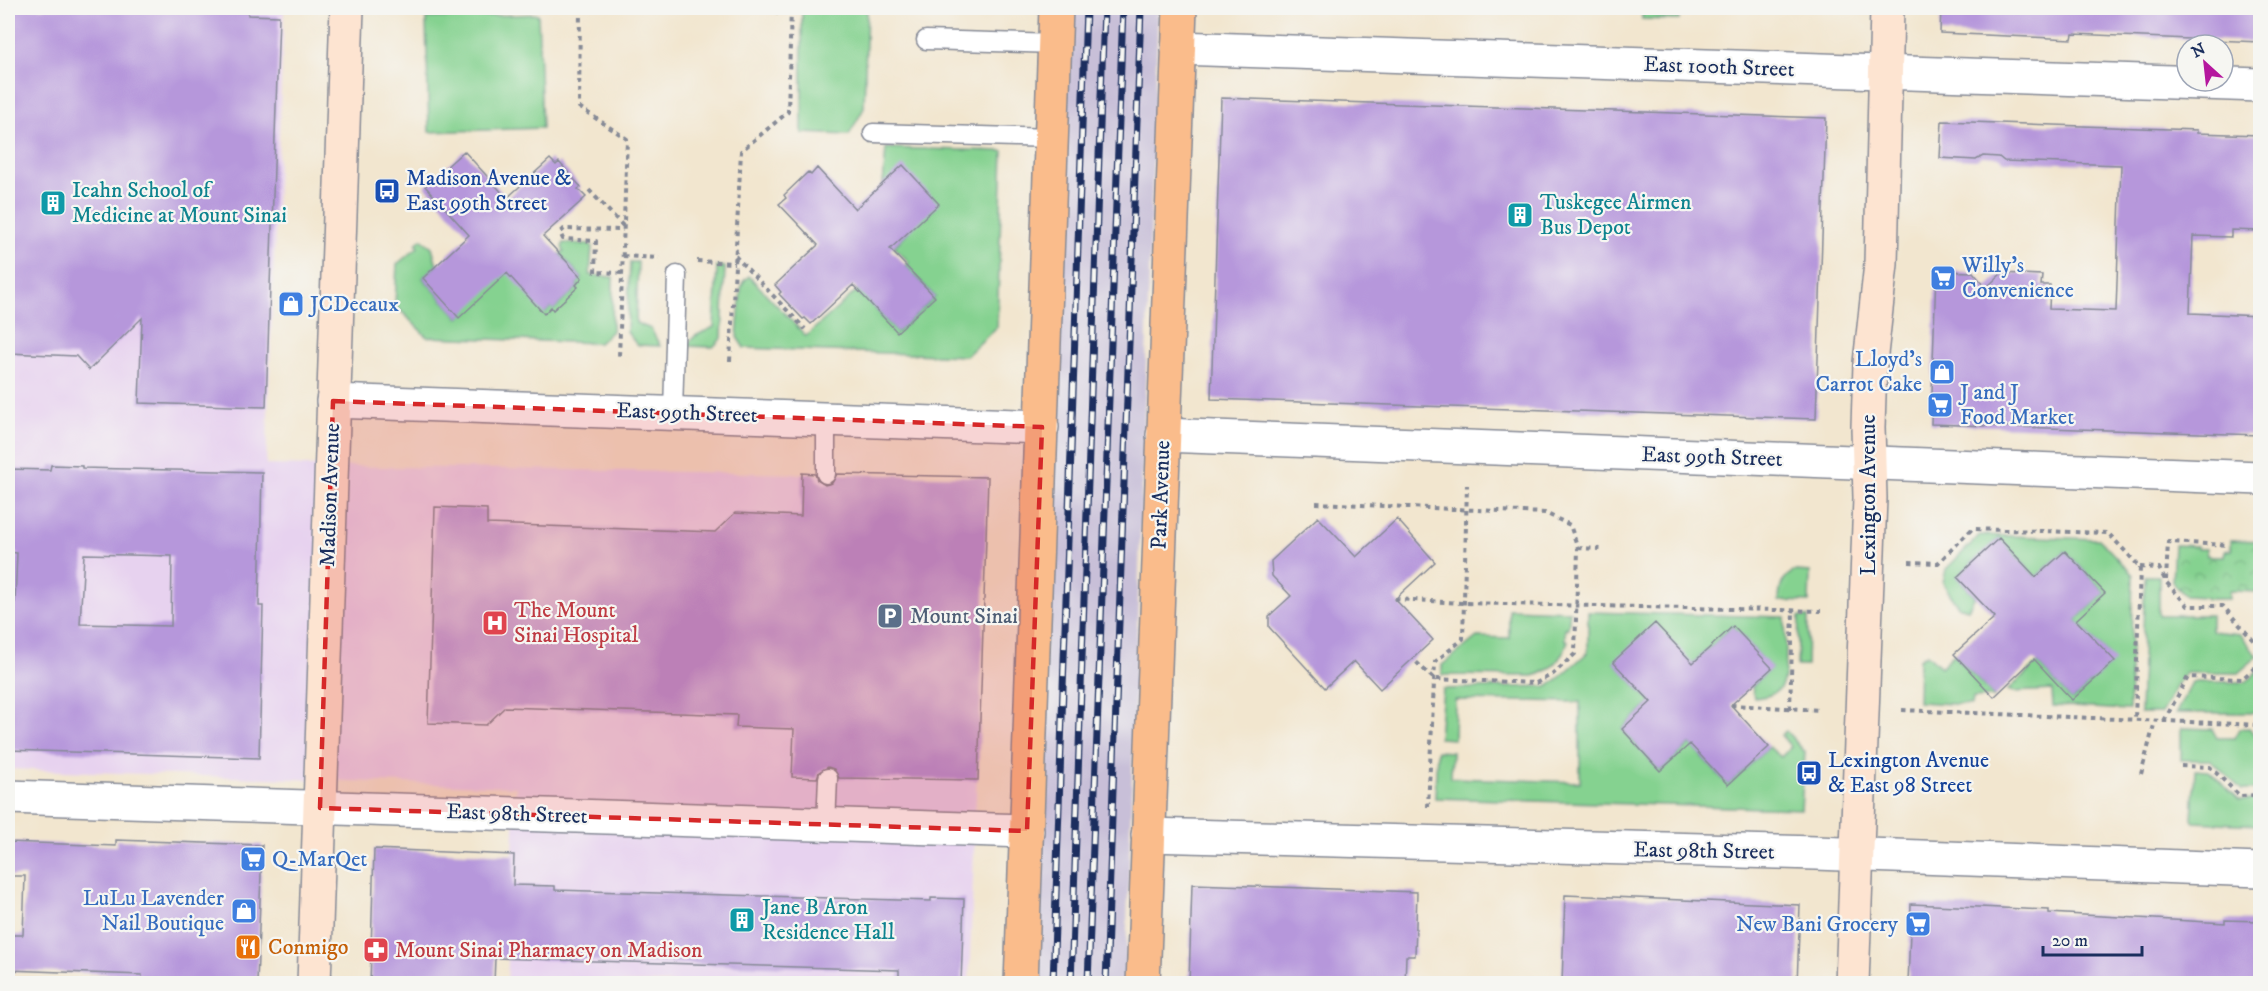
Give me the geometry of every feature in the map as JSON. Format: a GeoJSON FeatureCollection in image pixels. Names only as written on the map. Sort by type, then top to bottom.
{"type":"FeatureCollection","features":[{"type":"Feature","properties":{"kind":"main road","name":"Madison Avenue"},"geometry":{"type":"LineString","coordinates":[[314,984],[347,8]]}},
{"type":"Feature","properties":{"kind":"main road"},"geometry":{"type":"LineString","coordinates":[[1021,984],[1056,8]]}},
{"type":"Feature","properties":{"kind":"main road","name":"Park Avenue"},"geometry":{"type":"LineString","coordinates":[[1143,984],[1180,8]]}},
{"type":"Feature","properties":{"kind":"main road","name":"Lexington Avenue"},"geometry":{"type":"LineString","coordinates":[[1852,984],[1869,532],[1870,363],[1881,264],[1887,8]]}},
{"type":"Feature","properties":{"kind":"street","name":"East 100th Street"},"geometry":{"type":"LineString","coordinates":[[1178,48],[2260,85]]}},
{"type":"Feature","properties":{"kind":"street","name":"East 99th Street"},"geometry":{"type":"LineString","coordinates":[[333,400],[1042,426]]}},
{"type":"Feature","properties":{"kind":"street","name":"East 99th Street"},"geometry":{"type":"LineString","coordinates":[[1163,435],[2260,478]]}},
{"type":"Feature","properties":{"kind":"street","name":"East 98th Street"},"geometry":{"type":"LineString","coordinates":[[8,797],[1027,831]]}},
{"type":"Feature","properties":{"kind":"street","name":"East 98th Street"},"geometry":{"type":"LineString","coordinates":[[1148,836],[1857,855],[2260,870]]}},
{"type":"Feature","properties":{"kind":"lane"},"geometry":{"type":"LineString","coordinates":[[926,40],[1054,44]]}},
{"type":"Feature","properties":{"kind":"lane"},"geometry":{"type":"LineString","coordinates":[[873,133],[1051,138]]}},
{"type":"Feature","properties":{"kind":"lane"},"geometry":{"type":"LineString","coordinates":[[673,412],[677,275]]}},
{"type":"Feature","properties":{"kind":"lane"},"geometry":{"type":"LineString","coordinates":[[826,418],[826,474]]}},
{"type":"Feature","properties":{"kind":"lane"},"geometry":{"type":"LineString","coordinates":[[826,825],[828,778]]}},
{"type":"Feature","properties":{"kind":"path"},"geometry":{"type":"LineString","coordinates":[[580,8],[579,107],[627,140],[619,357]]}},
{"type":"Feature","properties":{"kind":"path"},"geometry":{"type":"LineString","coordinates":[[686,8],[791,10],[788,112],[741,151],[730,361]]}},
{"type":"Feature","properties":{"kind":"path"},"geometry":{"type":"LineString","coordinates":[[588,190],[624,228]]}},
{"type":"Feature","properties":{"kind":"path"},"geometry":{"type":"LineString","coordinates":[[622,273],[595,272],[596,242],[563,239],[560,232],[564,229],[624,228]]}},
{"type":"Feature","properties":{"kind":"path"},"geometry":{"type":"LineString","coordinates":[[623,256],[668,259]]}},
{"type":"Feature","properties":{"kind":"path"},"geometry":{"type":"LineString","coordinates":[[735,256],[805,329]]}},
{"type":"Feature","properties":{"kind":"path"},"geometry":{"type":"LineString","coordinates":[[690,260],[735,263]]}},
{"type":"Feature","properties":{"kind":"path"},"geometry":{"type":"LineString","coordinates":[[1428,807],[1435,662],[1463,639],[1467,485]]}},
{"type":"Feature","properties":{"kind":"path"},"geometry":{"type":"LineString","coordinates":[[1316,503],[1545,513],[1569,525],[1578,548],[1575,654],[1553,674],[1536,683],[1434,680],[1413,659]]}},
{"type":"Feature","properties":{"kind":"path"},"geometry":{"type":"LineString","coordinates":[[1909,562],[1938,563],[1972,529],[2108,533],[2140,567],[2159,568],[2166,582],[2188,606],[2223,606],[2260,648]]}},
{"type":"Feature","properties":{"kind":"path"},"geometry":{"type":"LineString","coordinates":[[2166,582],[2168,542],[2228,545]]}},
{"type":"Feature","properties":{"kind":"path"},"geometry":{"type":"LineString","coordinates":[[1578,548],[1601,549]]}},
{"type":"Feature","properties":{"kind":"path"},"geometry":{"type":"LineString","coordinates":[[2135,720],[2140,567]]}},
{"type":"Feature","properties":{"kind":"path"},"geometry":{"type":"LineString","coordinates":[[1395,599],[1463,603],[1821,611]]}},
{"type":"Feature","properties":{"kind":"path"},"geometry":{"type":"LineString","coordinates":[[1790,709],[1793,610]]}},
{"type":"Feature","properties":{"kind":"path"},"geometry":{"type":"LineString","coordinates":[[2164,721],[2188,677],[2242,679],[2260,663]]}},
{"type":"Feature","properties":{"kind":"path"},"geometry":{"type":"LineString","coordinates":[[1731,705],[1819,710]]}},
{"type":"Feature","properties":{"kind":"path"},"geometry":{"type":"LineString","coordinates":[[1902,710],[2260,725]]}},
{"type":"Feature","properties":{"kind":"path"},"geometry":{"type":"LineString","coordinates":[[2141,774],[2155,721]]}},
{"type":"Feature","properties":{"kind":"path"},"geometry":{"type":"LineString","coordinates":[[2181,766],[2210,767],[2240,796],[2260,795]]}},
{"type":"Feature","properties":{"kind":"highlighted area"},"geometry":{"type":"Polygon","coordinates":[[[333,401],[1042,427],[1027,831],[320,808],[333,401]]]}},
{"type":"Feature","properties":{"kind":"shaded area","name":"The Mount Sinai Hospital"},"geometry":{"type":"Polygon","coordinates":[[[8,8],[284,8],[266,465],[988,477],[969,983],[507,983],[516,787],[8,769],[8,8]]]}},
{"type":"Feature","properties":{"kind":"shaded area"},"geometry":{"type":"Polygon","coordinates":[[[1069,8],[1158,8],[1125,983],[1033,984],[1069,8]]]}},
{"type":"Feature","properties":{"kind":"green space"},"geometry":{"type":"Polygon","coordinates":[[[802,8],[867,8],[864,108],[849,135],[802,133],[802,8]]]}},
{"type":"Feature","properties":{"kind":"green space"},"geometry":{"type":"Polygon","coordinates":[[[1642,8],[1679,8],[1679,20],[1642,19],[1642,8]]]}},
{"type":"Feature","properties":{"kind":"green space"},"geometry":{"type":"Polygon","coordinates":[[[538,14],[542,128],[429,132],[426,18],[538,14]]]}},
{"type":"Feature","properties":{"kind":"green space"},"geometry":{"type":"Polygon","coordinates":[[[886,148],[1003,151],[997,327],[966,356],[744,348],[737,337],[741,289],[743,282],[749,276],[806,336],[860,288],[870,303],[897,332],[935,297],[906,266],[909,262],[894,247],[909,231],[883,184],[886,148]]]}},
{"type":"Feature","properties":{"kind":"green space"},"geometry":{"type":"Polygon","coordinates":[[[421,239],[432,247],[437,265],[423,278],[459,318],[505,268],[545,313],[551,307],[554,309],[578,287],[576,285],[582,278],[560,254],[564,251],[562,247],[564,243],[590,244],[592,246],[590,275],[613,277],[612,331],[599,343],[427,337],[395,305],[397,264],[418,247],[416,244],[421,239]]]}},
{"type":"Feature","properties":{"kind":"green space"},"geometry":{"type":"Polygon","coordinates":[[[630,262],[638,262],[636,323],[651,329],[660,346],[637,345],[627,332],[630,262]]]}},
{"type":"Feature","properties":{"kind":"green space"},"geometry":{"type":"Polygon","coordinates":[[[717,266],[725,267],[722,338],[713,347],[686,346],[695,336],[714,327],[717,266]]]}},
{"type":"Feature","properties":{"kind":"green space"},"geometry":{"type":"Polygon","coordinates":[[[1980,535],[2099,539],[2133,575],[2129,710],[2053,706],[2052,690],[2013,692],[2008,690],[2038,663],[2072,700],[2114,661],[2076,620],[2105,593],[2065,551],[2036,577],[1999,538],[1957,577],[1975,596],[1968,609],[1958,606],[1943,583],[1946,569],[1980,535]]]}},
{"type":"Feature","properties":{"kind":"green space"},"geometry":{"type":"Polygon","coordinates":[[[2231,540],[2260,541],[2260,592],[2229,591],[2229,599],[2207,599],[2206,597],[2186,596],[2172,582],[2174,545],[2197,546],[2197,549],[2206,549],[2207,556],[2224,556],[2225,551],[2231,550],[2231,540]]]}},
{"type":"Feature","properties":{"kind":"green space"},"geometry":{"type":"Polygon","coordinates":[[[1796,571],[1810,572],[1809,602],[1779,601],[1783,583],[1796,571]]]}},
{"type":"Feature","properties":{"kind":"green space"},"geometry":{"type":"Polygon","coordinates":[[[2145,576],[2159,576],[2159,615],[2211,615],[2211,631],[2240,634],[2258,656],[2238,673],[2184,673],[2161,713],[2140,713],[2145,576]]]}},
{"type":"Feature","properties":{"kind":"green space"},"geometry":{"type":"Polygon","coordinates":[[[1509,609],[1570,611],[1568,628],[1565,628],[1565,640],[1568,641],[1551,667],[1533,676],[1442,675],[1442,665],[1477,637],[1509,638],[1509,609]]]}},
{"type":"Feature","properties":{"kind":"green space"},"geometry":{"type":"Polygon","coordinates":[[[1588,612],[1785,617],[1785,674],[1780,688],[1768,696],[1754,698],[1752,687],[1771,668],[1733,626],[1693,663],[1614,662],[1651,702],[1622,729],[1660,771],[1690,744],[1728,785],[1769,747],[1781,757],[1791,747],[1781,735],[1786,731],[1805,752],[1801,809],[1435,798],[1437,751],[1452,752],[1451,778],[1580,782],[1580,702],[1455,700],[1454,739],[1439,738],[1443,689],[1547,686],[1588,652],[1588,612]]]}},
{"type":"Feature","properties":{"kind":"green space"},"geometry":{"type":"Polygon","coordinates":[[[1799,617],[1808,617],[1807,666],[1797,666],[1799,617]]]}},
{"type":"Feature","properties":{"kind":"green space"},"geometry":{"type":"Polygon","coordinates":[[[1927,654],[1941,667],[1954,654],[1994,697],[1973,698],[1972,705],[1918,702],[1919,659],[1927,654]]]}},
{"type":"Feature","properties":{"kind":"green space"},"geometry":{"type":"Polygon","coordinates":[[[2260,670],[2260,713],[2176,713],[2192,682],[2246,682],[2260,670]]]}},
{"type":"Feature","properties":{"kind":"green space"},"geometry":{"type":"Polygon","coordinates":[[[2181,728],[2212,729],[2217,738],[2234,738],[2239,729],[2249,728],[2260,739],[2260,790],[2242,790],[2210,760],[2181,760],[2181,728]]]}},
{"type":"Feature","properties":{"kind":"green space"},"geometry":{"type":"Polygon","coordinates":[[[2195,770],[2209,771],[2239,800],[2260,800],[2260,825],[2194,822],[2192,818],[2195,770]]]}},
{"type":"Feature","properties":{"kind":"building"},"geometry":{"type":"Polygon","coordinates":[[[8,8],[248,8],[248,15],[279,16],[266,407],[139,403],[142,318],[89,370],[76,356],[8,353],[8,8]]]}},
{"type":"Feature","properties":{"kind":"building"},"geometry":{"type":"Polygon","coordinates":[[[1941,8],[2260,8],[2260,42],[2235,41],[2235,33],[2175,33],[2175,38],[2073,34],[2072,39],[1940,33],[1941,8]]]}},
{"type":"Feature","properties":{"kind":"building","name":"Tuskegee Airmen Bus Depot"},"geometry":{"type":"Polygon","coordinates":[[[1221,98],[1826,118],[1816,419],[1211,399],[1221,98]]]}},
{"type":"Feature","properties":{"kind":"building"},"geometry":{"type":"Polygon","coordinates":[[[1942,121],[2197,130],[2197,133],[2260,135],[2260,231],[2231,230],[2231,237],[2193,236],[2190,313],[2260,316],[2260,435],[1931,424],[1936,271],[1973,272],[1986,288],[2002,273],[2042,275],[2041,285],[2050,285],[2049,309],[2116,311],[2121,165],[2004,161],[1999,157],[1983,156],[1976,160],[1940,158],[1942,121]]]}},
{"type":"Feature","properties":{"kind":"building"},"geometry":{"type":"Polygon","coordinates":[[[464,151],[507,198],[550,159],[556,165],[559,162],[581,187],[578,189],[586,197],[543,236],[582,278],[576,285],[578,287],[553,310],[551,307],[544,314],[507,273],[459,318],[423,278],[469,235],[425,186],[464,151]]]}},
{"type":"Feature","properties":{"kind":"building"},"geometry":{"type":"Polygon","coordinates":[[[903,165],[939,204],[890,249],[935,297],[897,332],[853,285],[811,324],[805,318],[803,319],[779,294],[781,292],[775,285],[818,245],[779,204],[786,198],[784,195],[808,172],[811,175],[817,168],[855,209],[903,165]]]}},
{"type":"Feature","properties":{"kind":"building"},"geometry":{"type":"Polygon","coordinates":[[[51,465],[82,466],[82,468],[262,472],[259,606],[263,606],[259,758],[8,750],[8,602],[15,602],[17,553],[8,552],[8,469],[50,470],[51,465]],[[84,554],[80,624],[171,626],[172,556],[84,554]]]}},
{"type":"Feature","properties":{"kind":"building"},"geometry":{"type":"Polygon","coordinates":[[[802,473],[815,474],[817,480],[825,485],[832,483],[837,474],[988,477],[978,780],[839,778],[834,769],[828,767],[819,772],[817,778],[792,777],[794,729],[736,727],[737,715],[505,707],[486,725],[428,723],[435,507],[487,509],[487,524],[715,532],[735,513],[801,516],[802,473]]]}},
{"type":"Feature","properties":{"kind":"building"},"geometry":{"type":"Polygon","coordinates":[[[1318,517],[1356,557],[1397,519],[1435,562],[1395,599],[1433,640],[1380,689],[1354,661],[1325,688],[1269,627],[1269,616],[1291,596],[1272,576],[1271,561],[1318,517]]]}},
{"type":"Feature","properties":{"kind":"building"},"geometry":{"type":"Polygon","coordinates":[[[1999,538],[2036,577],[2065,551],[2105,593],[2076,620],[2115,661],[2072,700],[2034,659],[1994,697],[1954,654],[1995,617],[1957,577],[1999,538]]]}},
{"type":"Feature","properties":{"kind":"building"},"geometry":{"type":"Polygon","coordinates":[[[1655,623],[1693,663],[1733,626],[1772,668],[1731,705],[1769,747],[1728,785],[1690,744],[1660,771],[1622,729],[1651,702],[1613,662],[1655,623]]]}},
{"type":"Feature","properties":{"kind":"building"},"geometry":{"type":"Polygon","coordinates":[[[116,840],[262,845],[257,984],[141,984],[142,975],[8,970],[8,935],[23,935],[25,876],[8,876],[8,842],[116,846],[116,840]]]}},
{"type":"Feature","properties":{"kind":"building","name":"Jane B Aron Residence Hall"},"geometry":{"type":"Polygon","coordinates":[[[374,849],[514,855],[513,885],[555,886],[555,890],[931,901],[931,898],[964,899],[961,984],[899,983],[899,970],[495,958],[494,984],[370,984],[374,849]]]}},
{"type":"Feature","properties":{"kind":"building"},"geometry":{"type":"Polygon","coordinates":[[[1192,884],[1417,892],[1415,956],[1406,956],[1405,984],[1189,984],[1192,884]]]}},
{"type":"Feature","properties":{"kind":"building"},"geometry":{"type":"Polygon","coordinates":[[[1565,895],[1800,905],[1797,984],[1562,984],[1565,895]]]}},
{"type":"Feature","properties":{"kind":"building"},"geometry":{"type":"Polygon","coordinates":[[[1911,904],[2049,910],[2049,913],[2225,923],[2225,920],[2260,921],[2260,984],[1908,984],[1911,904]]]}},
{"type":"Feature","properties":{"kind":"railway"},"geometry":{"type":"LineString","coordinates":[[1053,984],[1086,8]]}},
{"type":"Feature","properties":{"kind":"railway"},"geometry":{"type":"LineString","coordinates":[[1071,984],[1104,8]]}},
{"type":"Feature","properties":{"kind":"railway"},"geometry":{"type":"LineString","coordinates":[[1088,984],[1123,8]]}},
{"type":"Feature","properties":{"kind":"railway"},"geometry":{"type":"LineString","coordinates":[[1106,984],[1141,8]]}},
{"type":"Feature","properties":{"kind":"place","name":"Madison Avenue & East 99th Street"},"geometry":{"type":"Point","coordinates":[387,191]}},
{"type":"Feature","properties":{"kind":"place","name":"Icahn School of Medicine at Mount Sinai"},"geometry":{"type":"Point","coordinates":[53,203]}},
{"type":"Feature","properties":{"kind":"place","name":"Tuskegee Airmen Bus Depot"},"geometry":{"type":"Point","coordinates":[1520,215]}},
{"type":"Feature","properties":{"kind":"place","name":"Willy's Convenience"},"geometry":{"type":"Point","coordinates":[1943,278]}},
{"type":"Feature","properties":{"kind":"place","name":"JCDecaux"},"geometry":{"type":"Point","coordinates":[291,304]}},
{"type":"Feature","properties":{"kind":"place","name":"Lloyd's Carrot Cake"},"geometry":{"type":"Point","coordinates":[1942,372]}},
{"type":"Feature","properties":{"kind":"place","name":"J and J Food Market"},"geometry":{"type":"Point","coordinates":[1940,405]}},
{"type":"Feature","properties":{"kind":"place","name":"Mount Sinai"},"geometry":{"type":"Point","coordinates":[890,616]}},
{"type":"Feature","properties":{"kind":"place","name":"The Mount Sinai Hospital"},"geometry":{"type":"Point","coordinates":[495,623]}},
{"type":"Feature","properties":{"kind":"place","name":"Lexington Avenue & East 98 Street"},"geometry":{"type":"Point","coordinates":[1809,773]}},
{"type":"Feature","properties":{"kind":"place","name":"Q-MarQet"},"geometry":{"type":"Point","coordinates":[253,859]}},
{"type":"Feature","properties":{"kind":"place","name":"LuLu Lavender Nail Boutique"},"geometry":{"type":"Point","coordinates":[244,911]}},
{"type":"Feature","properties":{"kind":"place","name":"Jane B Aron Residence Hall"},"geometry":{"type":"Point","coordinates":[742,920]}},
{"type":"Feature","properties":{"kind":"place","name":"New Bani Grocery"},"geometry":{"type":"Point","coordinates":[1918,924]}},
{"type":"Feature","properties":{"kind":"place","name":"Conmigo"},"geometry":{"type":"Point","coordinates":[248,947]}},
{"type":"Feature","properties":{"kind":"place","name":"Mount Sinai Pharmacy on Madison"},"geometry":{"type":"Point","coordinates":[376,950]}}]}
